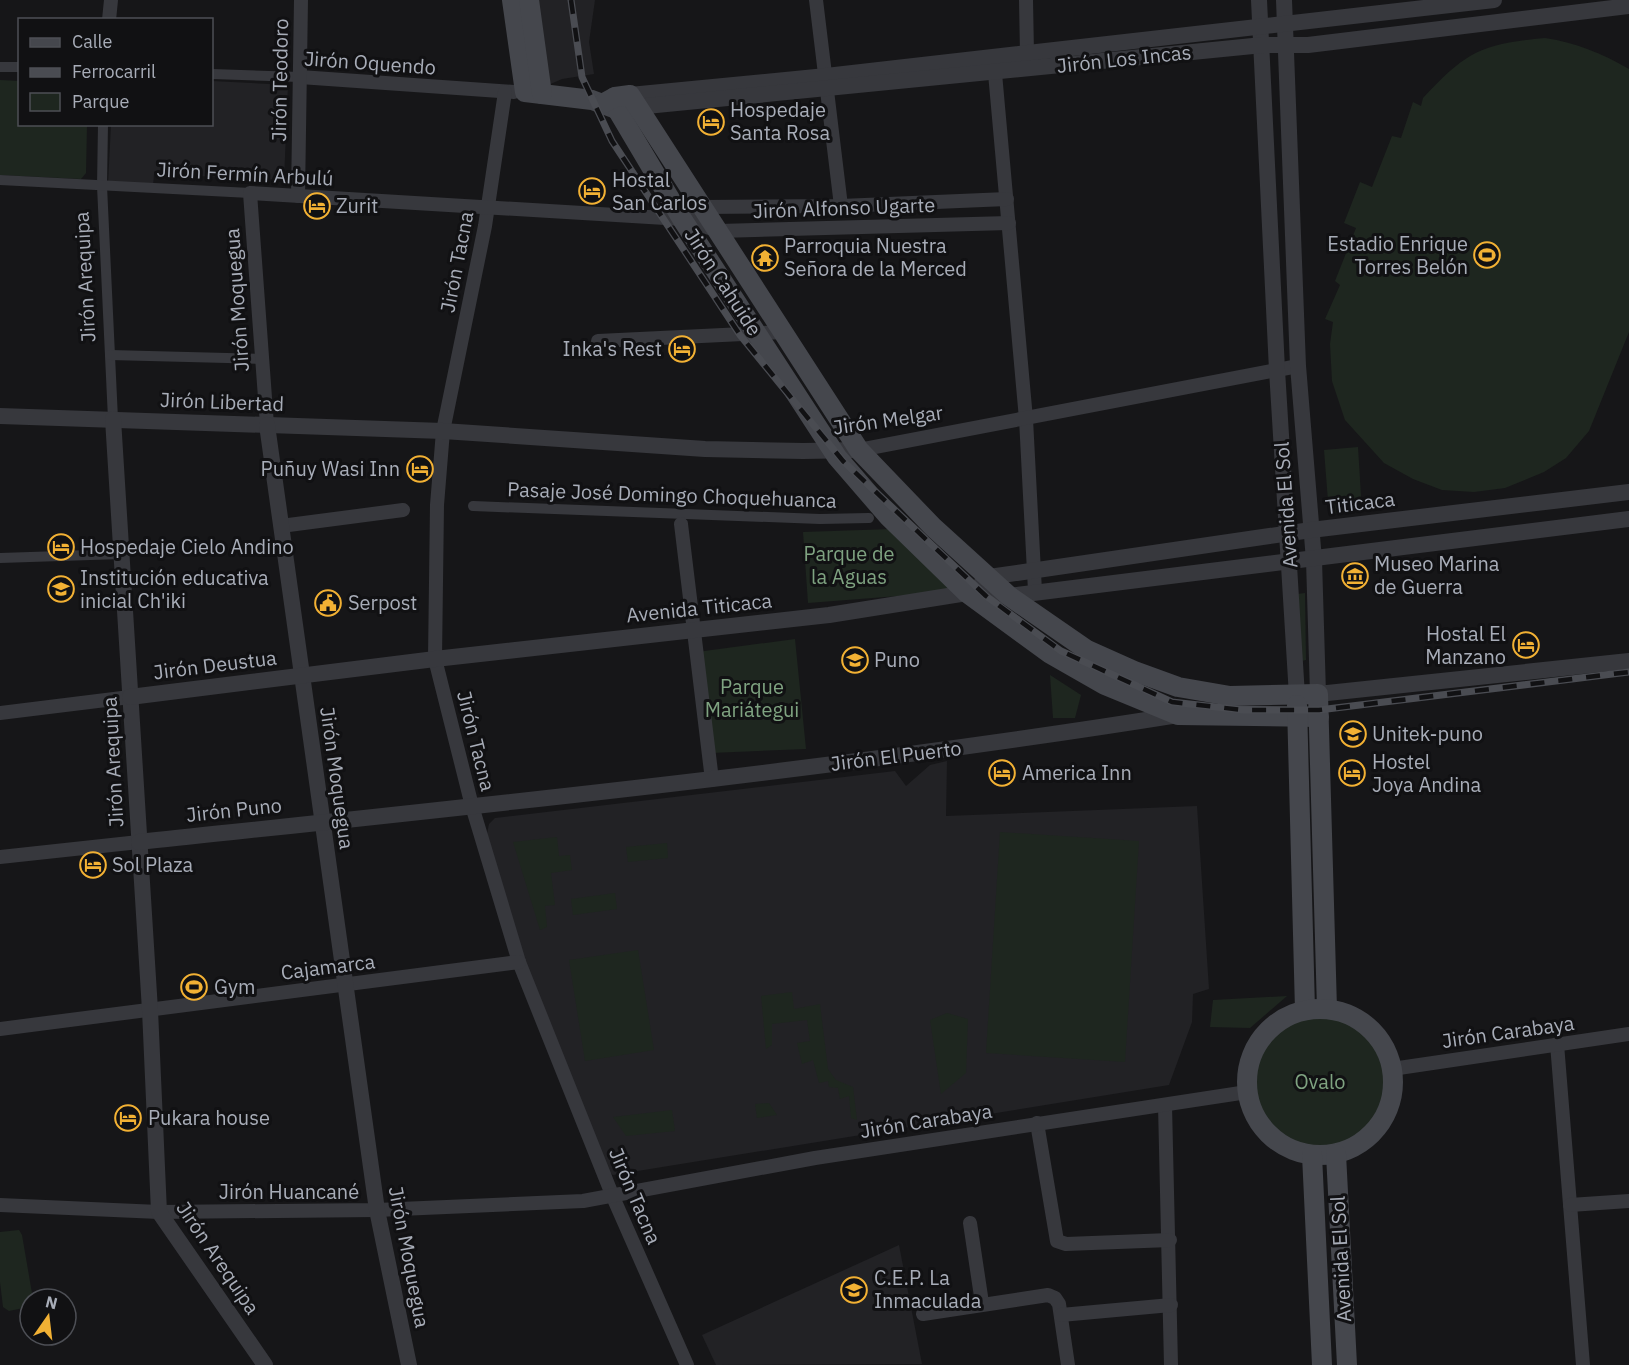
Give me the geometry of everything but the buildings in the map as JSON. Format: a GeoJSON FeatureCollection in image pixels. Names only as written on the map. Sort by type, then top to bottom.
{"type":"FeatureCollection","features":[{"type":"Feature","properties":{"kind":"main road"},"geometry":{"type":"LineString","coordinates":[[512,0],[534,93]]}},
{"type":"Feature","properties":{"kind":"main road"},"geometry":{"type":"LineString","coordinates":[[529,0],[534,93]]}},
{"type":"Feature","properties":{"kind":"main road"},"geometry":{"type":"LineString","coordinates":[[534,93],[621,102],[719,231],[859,450],[933,527],[1009,596],[1087,650],[1178,687],[1230,696],[1318,694]]}},
{"type":"Feature","properties":{"kind":"main road","name":"Jirón Cahuide"},"geometry":{"type":"LineString","coordinates":[[621,102],[682,219],[832,450],[888,516],[967,593],[1049,653],[1105,685],[1178,716]]}},
{"type":"Feature","properties":{"kind":"main road","name":"Avenida El Sol"},"geometry":{"type":"LineString","coordinates":[[1318,694],[1327,1009]]}},
{"type":"Feature","properties":{"kind":"main road","name":"Avenida El Sol"},"geometry":{"type":"LineString","coordinates":[[1297,696],[1305,1010]]}},
{"type":"Feature","properties":{"kind":"main road","name":"Jirón El Puerto"},"geometry":{"type":"LineString","coordinates":[[1178,716],[1319,717]]}},
{"type":"Feature","properties":{"kind":"main road"},"geometry":{"type":"LineString","coordinates":[[1327,1009],[1350,1015],[1370,1028],[1384,1047],[1392,1069],[1393,1091],[1386,1113],[1374,1131],[1357,1145],[1336,1154],[1312,1155],[1288,1148],[1268,1135],[1254,1115],[1247,1092],[1247,1070],[1254,1049],[1267,1032],[1284,1018],[1305,1010],[1327,1009]]}},
{"type":"Feature","properties":{"kind":"main road","name":"Avenida El Sol"},"geometry":{"type":"LineString","coordinates":[[1336,1154],[1347,1365]]}},
{"type":"Feature","properties":{"kind":"main road","name":"Avenida El Sol"},"geometry":{"type":"LineString","coordinates":[[1312,1155],[1322,1365]]}},
{"type":"Feature","properties":{"kind":"street"},"geometry":{"type":"LineString","coordinates":[[109,18],[111,0]]}},
{"type":"Feature","properties":{"kind":"street","name":"Jirón Teodoro"},"geometry":{"type":"LineString","coordinates":[[298,196],[301,0]]}},
{"type":"Feature","properties":{"kind":"street"},"geometry":{"type":"LineString","coordinates":[[816,0],[841,206]]}},
{"type":"Feature","properties":{"kind":"street"},"geometry":{"type":"LineString","coordinates":[[1026,0],[1027,53]]}},
{"type":"Feature","properties":{"kind":"street","name":"Avenida El Sol"},"geometry":{"type":"LineString","coordinates":[[1259,0],[1263,45],[1277,370],[1297,696]]}},
{"type":"Feature","properties":{"kind":"street","name":"Avenida El Sol"},"geometry":{"type":"LineString","coordinates":[[1284,0],[1288,45],[1298,366],[1314,560],[1318,694]]}},
{"type":"Feature","properties":{"kind":"street","name":"Jirón Los Incas"},"geometry":{"type":"LineString","coordinates":[[994,64],[1027,53],[1494,0]]}},
{"type":"Feature","properties":{"kind":"street","name":"Jirón Los Incas"},"geometry":{"type":"LineString","coordinates":[[621,102],[994,64],[1288,45],[1629,6]]}},
{"type":"Feature","properties":{"kind":"street"},"geometry":{"type":"LineString","coordinates":[[994,64],[1026,419],[1035,591]]}},
{"type":"Feature","properties":{"kind":"street"},"geometry":{"type":"LineString","coordinates":[[0,67],[18,68]]}},
{"type":"Feature","properties":{"kind":"street","name":"Jirón Oquendo"},"geometry":{"type":"LineString","coordinates":[[213,74],[300,77],[534,93]]}},
{"type":"Feature","properties":{"kind":"street","name":"Jirón Tacna"},"geometry":{"type":"LineString","coordinates":[[505,92],[488,207],[443,431],[437,505],[435,659],[472,806],[519,962],[613,1197],[687,1365]]}},
{"type":"Feature","properties":{"kind":"street","name":"Jirón Arequipa"},"geometry":{"type":"LineString","coordinates":[[104,126],[102,186],[113,419],[150,1010],[159,1212],[265,1365]]}},
{"type":"Feature","properties":{"kind":"street","name":"Jirón Fermín Arbulú"},"geometry":{"type":"LineString","coordinates":[[0,180],[488,207]]}},
{"type":"Feature","properties":{"kind":"street","name":"Jirón Moquegua"},"geometry":{"type":"LineString","coordinates":[[250,193],[267,425],[377,1210],[409,1365]]}},
{"type":"Feature","properties":{"kind":"street","name":"Jirón Alfonso Ugarte"},"geometry":{"type":"LineString","coordinates":[[702,207],[841,206],[1007,199]]}},
{"type":"Feature","properties":{"kind":"street","name":"Jirón Alfonso Ugarte"},"geometry":{"type":"LineString","coordinates":[[488,207],[682,219],[719,231],[1009,223]]}},
{"type":"Feature","properties":{"kind":"street"},"geometry":{"type":"LineString","coordinates":[[682,219],[702,207]]}},
{"type":"Feature","properties":{"kind":"street"},"geometry":{"type":"LineString","coordinates":[[598,341],[783,332]]}},
{"type":"Feature","properties":{"kind":"street"},"geometry":{"type":"LineString","coordinates":[[110,355],[262,359]]}},
{"type":"Feature","properties":{"kind":"street","name":"Jirón Melgar"},"geometry":{"type":"LineString","coordinates":[[443,431],[705,448],[859,450],[1298,366]]}},
{"type":"Feature","properties":{"kind":"street","name":"Jirón Libertad"},"geometry":{"type":"LineString","coordinates":[[0,416],[443,431]]}},
{"type":"Feature","properties":{"kind":"street","name":"Titicaca"},"geometry":{"type":"LineString","coordinates":[[989,577],[1311,530],[1629,492]]}},
{"type":"Feature","properties":{"kind":"street","name":"Pasaje José Domingo Choquehuanca"},"geometry":{"type":"LineString","coordinates":[[473,506],[820,519],[869,518]]}},
{"type":"Feature","properties":{"kind":"street"},"geometry":{"type":"LineString","coordinates":[[281,526],[403,510]]}},
{"type":"Feature","properties":{"kind":"street"},"geometry":{"type":"LineString","coordinates":[[967,593],[1009,596],[1289,560],[1314,560],[1629,519]]}},
{"type":"Feature","properties":{"kind":"street"},"geometry":{"type":"LineString","coordinates":[[681,524],[712,780]]}},
{"type":"Feature","properties":{"kind":"street"},"geometry":{"type":"LineString","coordinates":[[0,558],[122,554]]}},
{"type":"Feature","properties":{"kind":"street"},"geometry":{"type":"LineString","coordinates":[[967,593],[989,577]]}},
{"type":"Feature","properties":{"kind":"street","name":"Avenida Titicaca"},"geometry":{"type":"LineString","coordinates":[[435,659],[829,615],[967,593]]}},
{"type":"Feature","properties":{"kind":"street","name":"Jirón Deustua"},"geometry":{"type":"LineString","coordinates":[[0,713],[435,659]]}},
{"type":"Feature","properties":{"kind":"street"},"geometry":{"type":"LineString","coordinates":[[1318,694],[1629,661]]}},
{"type":"Feature","properties":{"kind":"street","name":"Jirón El Puerto"},"geometry":{"type":"LineString","coordinates":[[472,806],[712,780],[1039,737],[1178,716]]}},
{"type":"Feature","properties":{"kind":"street","name":"Jirón Puno"},"geometry":{"type":"LineString","coordinates":[[0,857],[472,806]]}},
{"type":"Feature","properties":{"kind":"street","name":"Cajamarca"},"geometry":{"type":"LineString","coordinates":[[0,1029],[519,962]]}},
{"type":"Feature","properties":{"kind":"street","name":"Jirón Carabaya"},"geometry":{"type":"LineString","coordinates":[[1392,1069],[1629,1034]]}},
{"type":"Feature","properties":{"kind":"street"},"geometry":{"type":"LineString","coordinates":[[1557,1044],[1583,1365]]}},
{"type":"Feature","properties":{"kind":"street","name":"Jirón Carabaya"},"geometry":{"type":"LineString","coordinates":[[613,1197],[815,1158],[1247,1092]]}},
{"type":"Feature","properties":{"kind":"street"},"geometry":{"type":"LineString","coordinates":[[1165,1105],[1170,1240],[1171,1365]]}},
{"type":"Feature","properties":{"kind":"street"},"geometry":{"type":"LineString","coordinates":[[1037,1124],[1057,1241],[1066,1244],[1170,1240]]}},
{"type":"Feature","properties":{"kind":"street","name":"Jirón Huancané"},"geometry":{"type":"LineString","coordinates":[[0,1205],[159,1212],[377,1210],[583,1201],[613,1197]]}},
{"type":"Feature","properties":{"kind":"street"},"geometry":{"type":"LineString","coordinates":[[1570,1204],[1629,1202]]}},
{"type":"Feature","properties":{"kind":"street"},"geometry":{"type":"LineString","coordinates":[[970,1223],[982,1303]]}},
{"type":"Feature","properties":{"kind":"street"},"geometry":{"type":"LineString","coordinates":[[923,1314],[982,1303],[1048,1295],[1055,1298],[1060,1315],[1068,1365]]}},
{"type":"Feature","properties":{"kind":"street"},"geometry":{"type":"LineString","coordinates":[[1060,1315],[1171,1305]]}},
{"type":"Feature","properties":{"kind":"shaded area"},"geometry":{"type":"Polygon","coordinates":[[[532,0],[595,0],[589,42],[594,74],[562,79],[546,86],[532,0]]]}},
{"type":"Feature","properties":{"kind":"shaded area"},"geometry":{"type":"Polygon","coordinates":[[[213,81],[288,85],[284,180],[154,174],[153,186],[108,184],[111,126],[213,126],[213,81]]]}},
{"type":"Feature","properties":{"kind":"shaded area"},"geometry":{"type":"Polygon","coordinates":[[[947,761],[946,816],[1197,806],[1209,989],[1193,994],[1192,1022],[1169,1085],[613,1175],[607,1171],[523,965],[487,834],[489,824],[495,818],[895,771],[906,786],[930,765],[947,761]]]}},
{"type":"Feature","properties":{"kind":"shaded area","name":"C.E.P. La Inmaculada"},"geometry":{"type":"Polygon","coordinates":[[[899,1245],[922,1364],[716,1365],[702,1335],[899,1245]]]}},
{"type":"Feature","properties":{"kind":"green space","name":"Estadio Enrique Torres Belón"},"geometry":{"type":"Polygon","coordinates":[[[1545,38],[1588,49],[1629,69],[1629,332],[1589,431],[1566,458],[1544,472],[1505,488],[1474,492],[1442,490],[1413,479],[1384,463],[1345,420],[1332,381],[1330,344],[1333,322],[1325,319],[1340,285],[1335,281],[1356,228],[1344,223],[1360,182],[1372,187],[1392,136],[1401,138],[1413,102],[1421,106],[1423,98],[1438,82],[1476,53],[1505,43],[1545,38]]]}},
{"type":"Feature","properties":{"kind":"green space"},"geometry":{"type":"Polygon","coordinates":[[[0,80],[18,81],[18,126],[87,126],[86,173],[81,179],[0,175],[0,80]]]}},
{"type":"Feature","properties":{"kind":"green space"},"geometry":{"type":"Polygon","coordinates":[[[1358,447],[1362,512],[1329,514],[1324,450],[1358,447]]]}},
{"type":"Feature","properties":{"kind":"green space","name":"Parque de la Aguas"},"geometry":{"type":"Polygon","coordinates":[[[892,529],[963,591],[808,603],[803,532],[892,529]]]}},
{"type":"Feature","properties":{"kind":"green space"},"geometry":{"type":"Polygon","coordinates":[[[1305,593],[1306,660],[1301,661],[1297,594],[1305,593]]]}},
{"type":"Feature","properties":{"kind":"green space","name":"Parque Mariátegui"},"geometry":{"type":"Polygon","coordinates":[[[795,639],[806,749],[711,753],[697,652],[795,639]]]}},
{"type":"Feature","properties":{"kind":"green space"},"geometry":{"type":"Polygon","coordinates":[[[1050,675],[1081,695],[1075,718],[1053,718],[1050,675]]]}},
{"type":"Feature","properties":{"kind":"green space"},"geometry":{"type":"Polygon","coordinates":[[[1000,832],[1139,841],[1125,1062],[986,1053],[1000,832]]]}},
{"type":"Feature","properties":{"kind":"green space"},"geometry":{"type":"Polygon","coordinates":[[[557,837],[559,856],[570,855],[572,870],[551,873],[555,905],[545,906],[547,927],[540,930],[513,842],[557,837]]]}},
{"type":"Feature","properties":{"kind":"green space"},"geometry":{"type":"Polygon","coordinates":[[[667,843],[668,858],[628,862],[626,847],[667,843]]]}},
{"type":"Feature","properties":{"kind":"green space"},"geometry":{"type":"Polygon","coordinates":[[[615,893],[617,909],[573,915],[571,899],[615,893]]]}},
{"type":"Feature","properties":{"kind":"green space"},"geometry":{"type":"Polygon","coordinates":[[[638,950],[654,1050],[585,1061],[569,960],[638,950]]]}},
{"type":"Feature","properties":{"kind":"green space"},"geometry":{"type":"Polygon","coordinates":[[[792,992],[794,1009],[820,1004],[828,1069],[836,1080],[853,1087],[857,1120],[851,1118],[849,1096],[840,1099],[838,1088],[829,1087],[828,1081],[819,1083],[813,1060],[802,1064],[797,1043],[810,1041],[807,1020],[772,1024],[772,1045],[766,1049],[761,996],[792,992]]]}},
{"type":"Feature","properties":{"kind":"green space"},"geometry":{"type":"Polygon","coordinates":[[[1287,996],[1250,1028],[1210,1027],[1213,1000],[1287,996]]]}},
{"type":"Feature","properties":{"kind":"green space"},"geometry":{"type":"Polygon","coordinates":[[[947,1013],[968,1019],[966,1073],[941,1094],[930,1020],[947,1013]]]}},
{"type":"Feature","properties":{"kind":"green space","name":"Ovalo"},"geometry":{"type":"Polygon","coordinates":[[[1321,1017],[1346,1022],[1367,1036],[1381,1057],[1386,1082],[1381,1107],[1367,1128],[1346,1142],[1321,1147],[1296,1142],[1275,1128],[1261,1107],[1256,1082],[1261,1057],[1275,1036],[1296,1022],[1321,1017]]]}},
{"type":"Feature","properties":{"kind":"green space"},"geometry":{"type":"Polygon","coordinates":[[[769,1103],[777,1115],[757,1118],[755,1104],[769,1103]]]}},
{"type":"Feature","properties":{"kind":"green space"},"geometry":{"type":"Polygon","coordinates":[[[672,1110],[675,1131],[626,1136],[613,1117],[672,1110]]]}},
{"type":"Feature","properties":{"kind":"green space"},"geometry":{"type":"Polygon","coordinates":[[[19,1230],[22,1235],[31,1287],[18,1287],[18,1309],[9,1311],[3,1307],[0,1282],[0,1232],[19,1230]]]}},
{"type":"Feature","properties":{"kind":"railway"},"geometry":{"type":"LineString","coordinates":[[571,0],[582,77],[612,141],[740,335],[843,461],[986,596],[1061,651],[1172,702],[1243,710],[1319,710],[1629,672]]}},
{"type":"Feature","properties":{"kind":"place","name":"Hospedaje Santa Rosa"},"geometry":{"type":"Point","coordinates":[711,122]}},
{"type":"Feature","properties":{"kind":"place","name":"Hostal San Carlos"},"geometry":{"type":"Point","coordinates":[592,191]}},
{"type":"Feature","properties":{"kind":"place","name":"Zurit"},"geometry":{"type":"Point","coordinates":[317,206]}},
{"type":"Feature","properties":{"kind":"place","name":"Estadio Enrique Torres Belón"},"geometry":{"type":"Point","coordinates":[1487,255]}},
{"type":"Feature","properties":{"kind":"place","name":"Parroquia Nuestra Señora de la Merced"},"geometry":{"type":"Point","coordinates":[765,258]}},
{"type":"Feature","properties":{"kind":"place","name":"Inka's Rest"},"geometry":{"type":"Point","coordinates":[682,349]}},
{"type":"Feature","properties":{"kind":"place","name":"Puñuy Wasi Inn"},"geometry":{"type":"Point","coordinates":[420,469]}},
{"type":"Feature","properties":{"kind":"place","name":"Hospedaje Cielo Andino"},"geometry":{"type":"Point","coordinates":[61,547]}},
{"type":"Feature","properties":{"kind":"place","name":"Museo Marina de Guerra"},"geometry":{"type":"Point","coordinates":[1355,576]}},
{"type":"Feature","properties":{"kind":"place","name":"Institución educativa inicial Ch'iki"},"geometry":{"type":"Point","coordinates":[61,589]}},
{"type":"Feature","properties":{"kind":"place","name":"Serpost"},"geometry":{"type":"Point","coordinates":[328,603]}},
{"type":"Feature","properties":{"kind":"place","name":"Hostal El Manzano"},"geometry":{"type":"Point","coordinates":[1526,645]}},
{"type":"Feature","properties":{"kind":"place","name":"Puno"},"geometry":{"type":"Point","coordinates":[855,660]}},
{"type":"Feature","properties":{"kind":"place","name":"Unitek-puno"},"geometry":{"type":"Point","coordinates":[1353,734]}},
{"type":"Feature","properties":{"kind":"place","name":"America Inn"},"geometry":{"type":"Point","coordinates":[1002,773]}},
{"type":"Feature","properties":{"kind":"place","name":"Hostel Joya Andina"},"geometry":{"type":"Point","coordinates":[1352,773]}},
{"type":"Feature","properties":{"kind":"place","name":"Sol Plaza"},"geometry":{"type":"Point","coordinates":[93,865]}},
{"type":"Feature","properties":{"kind":"place","name":"Gym"},"geometry":{"type":"Point","coordinates":[194,987]}},
{"type":"Feature","properties":{"kind":"place","name":"Pukara house"},"geometry":{"type":"Point","coordinates":[128,1118]}},
{"type":"Feature","properties":{"kind":"place","name":"C.E.P. La Inmaculada"},"geometry":{"type":"Point","coordinates":[854,1290]}}]}
